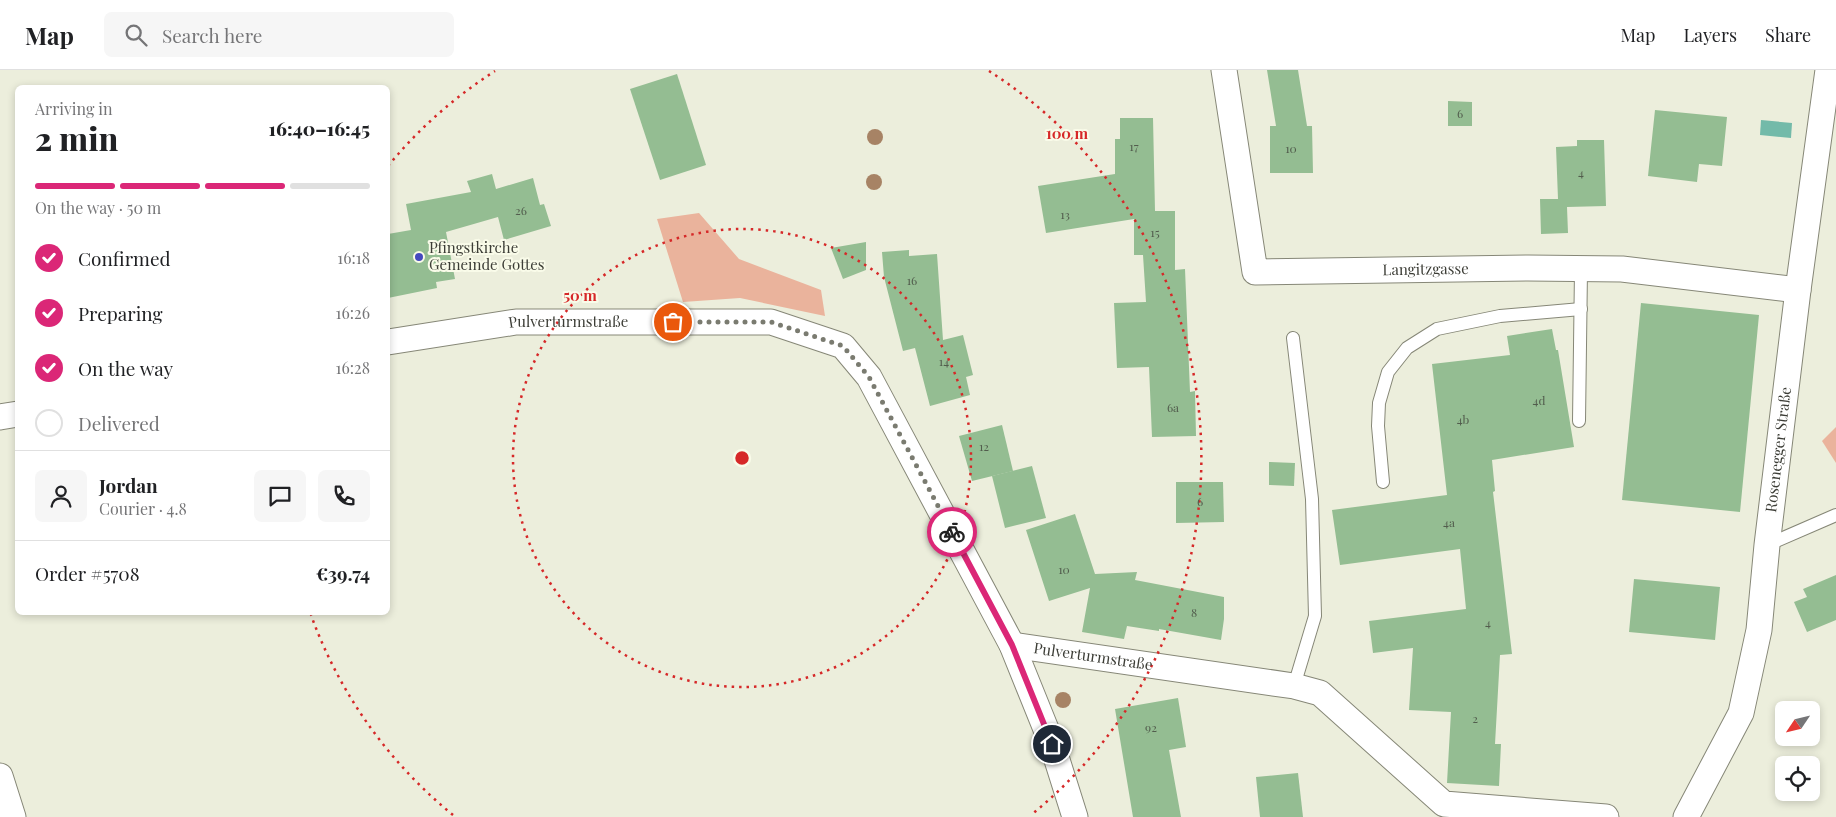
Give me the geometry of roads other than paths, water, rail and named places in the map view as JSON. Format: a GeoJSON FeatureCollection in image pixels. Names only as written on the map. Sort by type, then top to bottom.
{"type":"FeatureCollection","features":[{"type":"Feature","properties":{"kind":"street","name":"Langitzgasse"},"geometry":{"type":"LineString","coordinates":[[1224,70],[1255,272],[1528,268],[1622,269],[1798,290]]}},
{"type":"Feature","properties":{"kind":"street","name":"Rosenegger Straße"},"geometry":{"type":"LineString","coordinates":[[1686,817],[1741,713],[1759,630],[1766,545],[1828,70]]}},
{"type":"Feature","properties":{"kind":"street","name":"Pulverturmstraße"},"geometry":{"type":"LineString","coordinates":[[390,342],[516,322],[771,322],[843,346],[869,377],[1012,645],[1294,686],[1320,693],[1444,804],[1606,817]]}},
{"type":"Feature","properties":{"kind":"street"},"geometry":{"type":"LineString","coordinates":[[0,417],[15,414]]}},
{"type":"Feature","properties":{"kind":"street"},"geometry":{"type":"LineString","coordinates":[[1012,645],[1052,744],[1075,817]]}},
{"type":"Feature","properties":{"kind":"street"},"geometry":{"type":"LineString","coordinates":[[0,776],[13,817]]}},
{"type":"Feature","properties":{"kind":"lane"},"geometry":{"type":"LineString","coordinates":[[1579,421],[1582,270]]}},
{"type":"Feature","properties":{"kind":"lane"},"geometry":{"type":"LineString","coordinates":[[1383,482],[1378,426],[1379,403],[1388,372],[1407,348],[1437,329],[1500,316],[1581,309]]}},
{"type":"Feature","properties":{"kind":"lane"},"geometry":{"type":"LineString","coordinates":[[1293,338],[1312,499],[1315,616],[1294,686]]}},
{"type":"Feature","properties":{"kind":"lane"},"geometry":{"type":"LineString","coordinates":[[1766,545],[1836,515]]}},
{"type":"Feature","properties":{"kind":"water"},"geometry":{"type":"Polygon","coordinates":[[[1761,120],[1792,123],[1791,138],[1760,135],[1761,120]]]}},
{"type":"Feature","properties":{"kind":"place","name":"Pfingstkirche Gemeinde Gottes"},"geometry":{"type":"Point","coordinates":[419,257]}}]}
